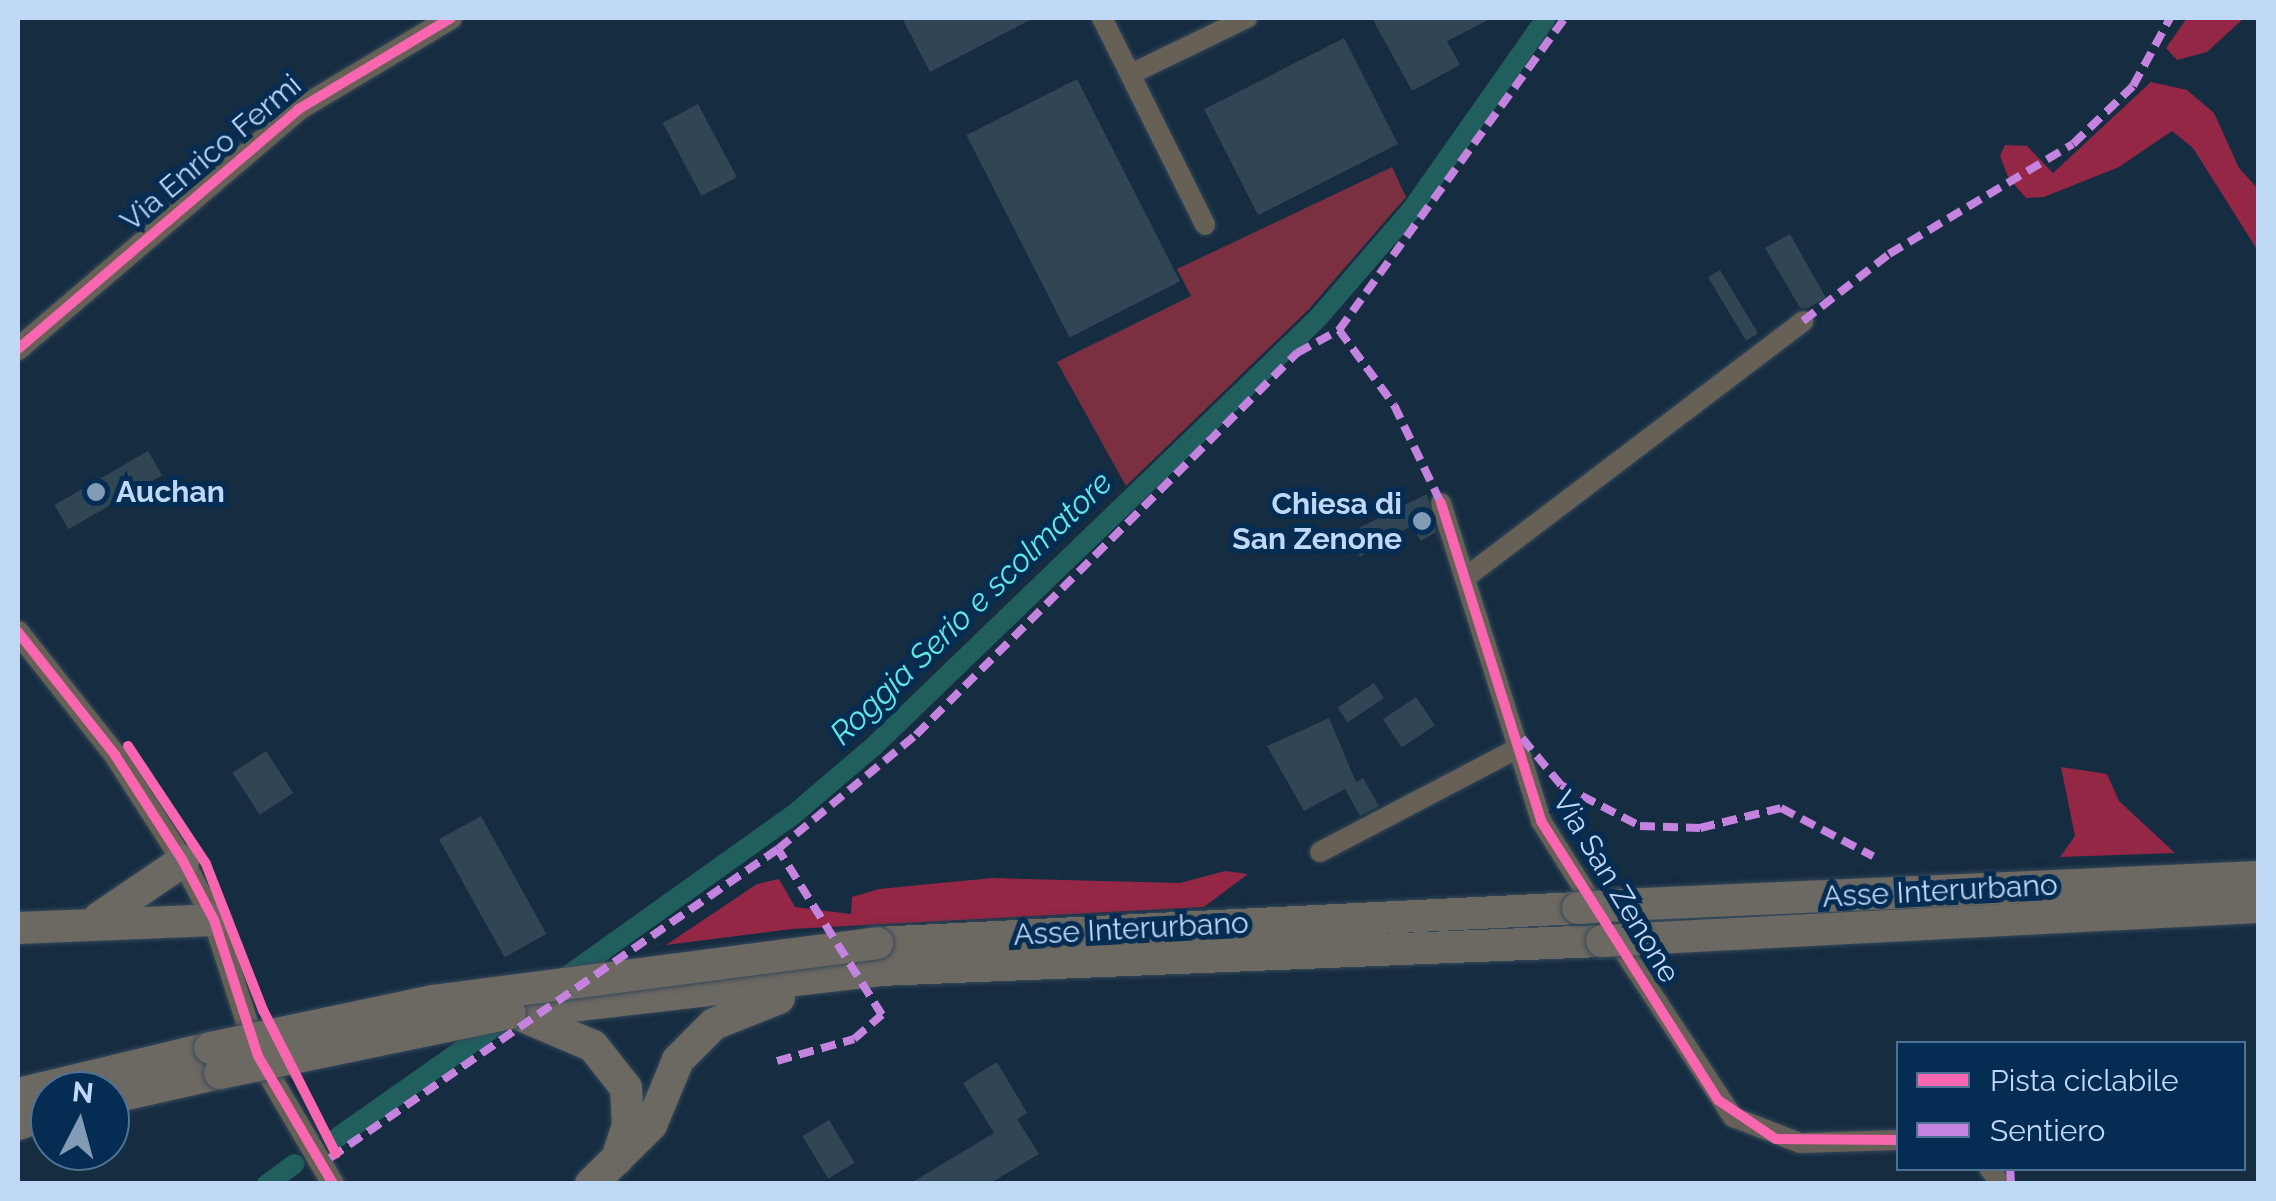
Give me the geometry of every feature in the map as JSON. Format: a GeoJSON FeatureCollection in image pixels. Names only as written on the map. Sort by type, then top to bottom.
{"type":"FeatureCollection","features":[{"type":"Feature","properties":{"kind":"highway"},"geometry":{"type":"LineString","coordinates":[[95,920],[141,897],[183,861]]}},
{"type":"Feature","properties":{"kind":"highway","name":"Asse Interurbano"},"geometry":{"type":"LineString","coordinates":[[130,1091],[215,1060],[433,1001],[878,956],[1578,908],[2258,877]]}},
{"type":"Feature","properties":{"kind":"highway","name":"Asse Interurbano"},"geometry":{"type":"LineString","coordinates":[[18,1094],[878,956],[1637,939],[2258,908]]}},
{"type":"Feature","properties":{"kind":"highway"},"geometry":{"type":"LineString","coordinates":[[18,928],[95,920],[192,926],[214,920]]}},
{"type":"Feature","properties":{"kind":"highway"},"geometry":{"type":"LineString","coordinates":[[590,1184],[652,1125],[678,1060],[714,1024],[750,1004],[878,956]]}},
{"type":"Feature","properties":{"kind":"highway"},"geometry":{"type":"LineString","coordinates":[[510,1013],[557,1026],[607,1061],[626,1088],[628,1125],[617,1159]]}},
{"type":"Feature","properties":{"kind":"street","name":"Via Enrico Fermi"},"geometry":{"type":"LineString","coordinates":[[18,349],[299,109],[451,18]]}},
{"type":"Feature","properties":{"kind":"street"},"geometry":{"type":"LineString","coordinates":[[1102,18],[1205,224]]}},
{"type":"Feature","properties":{"kind":"street"},"geometry":{"type":"LineString","coordinates":[[1131,74],[1247,18]]}},
{"type":"Feature","properties":{"kind":"street"},"geometry":{"type":"LineString","coordinates":[[1465,578],[1803,321]]}},
{"type":"Feature","properties":{"kind":"street","name":"Via San Zenone"},"geometry":{"type":"LineString","coordinates":[[1441,503],[1514,750],[1541,822],[1734,1116],[1800,1143],[1896,1140]]}},
{"type":"Feature","properties":{"kind":"street"},"geometry":{"type":"LineString","coordinates":[[18,632],[115,755],[183,861],[214,920],[258,1056],[333,1184]]}},
{"type":"Feature","properties":{"kind":"street"},"geometry":{"type":"LineString","coordinates":[[1320,852],[1514,750]]}},
{"type":"Feature","properties":{"kind":"shaded area"},"geometry":{"type":"Polygon","coordinates":[[[2187,18],[2244,18],[2207,52],[2177,60],[2166,48],[2187,18]]]}},
{"type":"Feature","properties":{"kind":"shaded area"},"geometry":{"type":"Polygon","coordinates":[[[2151,82],[2187,90],[2214,113],[2239,168],[2258,189],[2258,251],[2193,148],[2172,131],[2119,167],[2044,197],[2026,198],[2008,177],[2000,156],[2005,145],[2027,146],[2053,173],[2151,82]]]}},
{"type":"Feature","properties":{"kind":"shaded area"},"geometry":{"type":"Polygon","coordinates":[[[1392,167],[1406,197],[1309,309],[1126,486],[1057,362],[1191,296],[1177,269],[1392,167]]]}},
{"type":"Feature","properties":{"kind":"shaded area"},"geometry":{"type":"Polygon","coordinates":[[[2061,767],[2107,774],[2119,801],[2175,853],[2060,857],[2075,836],[2061,767]]]}},
{"type":"Feature","properties":{"kind":"shaded area"},"geometry":{"type":"Polygon","coordinates":[[[1225,871],[1248,874],[1204,907],[792,929],[666,945],[757,884],[779,879],[795,907],[851,914],[852,897],[879,889],[992,878],[1180,883],[1225,871]]]}},
{"type":"Feature","properties":{"kind":"building"},"geometry":{"type":"Polygon","coordinates":[[[902,18],[1034,18],[930,72],[902,18]]]}},
{"type":"Feature","properties":{"kind":"building"},"geometry":{"type":"Polygon","coordinates":[[[1372,18],[1492,18],[1447,41],[1460,65],[1412,91],[1372,18]]]}},
{"type":"Feature","properties":{"kind":"building"},"geometry":{"type":"Polygon","coordinates":[[[1344,38],[1398,144],[1258,215],[1204,109],[1344,38]]]}},
{"type":"Feature","properties":{"kind":"building"},"geometry":{"type":"Polygon","coordinates":[[[1077,79],[1180,281],[1070,338],[967,135],[1077,79]]]}},
{"type":"Feature","properties":{"kind":"building"},"geometry":{"type":"Polygon","coordinates":[[[698,104],[737,177],[702,196],[663,123],[698,104]]]}},
{"type":"Feature","properties":{"kind":"building"},"geometry":{"type":"Polygon","coordinates":[[[1790,234],[1826,298],[1808,308],[1800,308],[1765,248],[1790,234]]]}},
{"type":"Feature","properties":{"kind":"building"},"geometry":{"type":"Polygon","coordinates":[[[1720,270],[1758,333],[1746,341],[1708,277],[1720,270]]]}},
{"type":"Feature","properties":{"kind":"building"},"geometry":{"type":"Polygon","coordinates":[[[148,451],[162,475],[68,529],[54,505],[148,451]]]}},
{"type":"Feature","properties":{"kind":"building"},"geometry":{"type":"Polygon","coordinates":[[[1427,494],[1436,532],[1421,541],[1411,526],[1360,557],[1347,534],[1427,494]]]}},
{"type":"Feature","properties":{"kind":"building"},"geometry":{"type":"Polygon","coordinates":[[[1374,683],[1384,698],[1348,723],[1338,708],[1374,683]]]}},
{"type":"Feature","properties":{"kind":"building"},"geometry":{"type":"Polygon","coordinates":[[[1416,697],[1435,725],[1402,748],[1383,719],[1416,697]]]}},
{"type":"Feature","properties":{"kind":"building"},"geometry":{"type":"Polygon","coordinates":[[[1329,718],[1356,782],[1363,778],[1379,806],[1360,816],[1345,789],[1304,811],[1267,746],[1329,718]]]}},
{"type":"Feature","properties":{"kind":"building"},"geometry":{"type":"Polygon","coordinates":[[[266,751],[293,793],[260,815],[232,773],[266,751]]]}},
{"type":"Feature","properties":{"kind":"building"},"geometry":{"type":"Polygon","coordinates":[[[481,816],[546,934],[504,957],[439,839],[481,816]]]}},
{"type":"Feature","properties":{"kind":"building"},"geometry":{"type":"Polygon","coordinates":[[[997,1062],[1027,1113],[1017,1119],[1039,1154],[989,1184],[909,1184],[994,1133],[963,1083],[997,1062]]]}},
{"type":"Feature","properties":{"kind":"building"},"geometry":{"type":"Polygon","coordinates":[[[829,1120],[855,1163],[828,1179],[802,1136],[829,1120]]]}},
{"type":"Feature","properties":{"kind":"waterway","name":"Roggia Serio e scolmatore"},"geometry":{"type":"LineString","coordinates":[[563,979],[793,815],[874,746],[1318,318],[1412,209],[1546,18]]}},
{"type":"Feature","properties":{"kind":"waterway","name":"Roggia Serio e scolmatore"},"geometry":{"type":"LineString","coordinates":[[338,1137],[503,1021]]}},
{"type":"Feature","properties":{"kind":"waterway","name":"Roggia Serio e scolmatore"},"geometry":{"type":"LineString","coordinates":[[267,1184],[295,1164]]}},
{"type":"Feature","properties":{"kind":"marked path"},"geometry":{"type":"LineString","coordinates":[[330,1158],[778,849],[916,735],[1297,353],[1339,330],[1565,18]]}},
{"type":"Feature","properties":{"kind":"marked path"},"geometry":{"type":"LineString","coordinates":[[1803,321],[1889,254],[2073,144],[2133,86],[2170,18]]}},
{"type":"Feature","properties":{"kind":"marked path"},"geometry":{"type":"LineString","coordinates":[[1339,330],[1394,405],[1441,503]]}},
{"type":"Feature","properties":{"kind":"marked path"},"geometry":{"type":"LineString","coordinates":[[1522,738],[1561,785],[1640,826],[1700,828],[1781,808],[1873,856]]}},
{"type":"Feature","properties":{"kind":"marked path"},"geometry":{"type":"LineString","coordinates":[[777,1061],[854,1039],[882,1015],[778,849]]}},
{"type":"Feature","properties":{"kind":"marked path"},"geometry":{"type":"LineString","coordinates":[[2010,1171],[2011,1184]]}},
{"type":"Feature","properties":{"kind":"cycle path"},"geometry":{"type":"LineString","coordinates":[[18,349],[299,109],[451,18]]}},
{"type":"Feature","properties":{"kind":"cycle path"},"geometry":{"type":"LineString","coordinates":[[1441,503],[1541,821],[1718,1100],[1776,1139],[1896,1140]]}},
{"type":"Feature","properties":{"kind":"cycle path"},"geometry":{"type":"LineString","coordinates":[[18,632],[115,755],[183,861],[214,920],[258,1056],[333,1184]]}},
{"type":"Feature","properties":{"kind":"cycle path"},"geometry":{"type":"LineString","coordinates":[[128,746],[206,864],[263,1010],[336,1154]]}},
{"type":"Feature","properties":{"kind":"place","name":"Auchan"},"geometry":{"type":"Point","coordinates":[96,492]}},
{"type":"Feature","properties":{"kind":"place","name":"Chiesa di San Zenone"},"geometry":{"type":"Point","coordinates":[1422,521]}}]}
